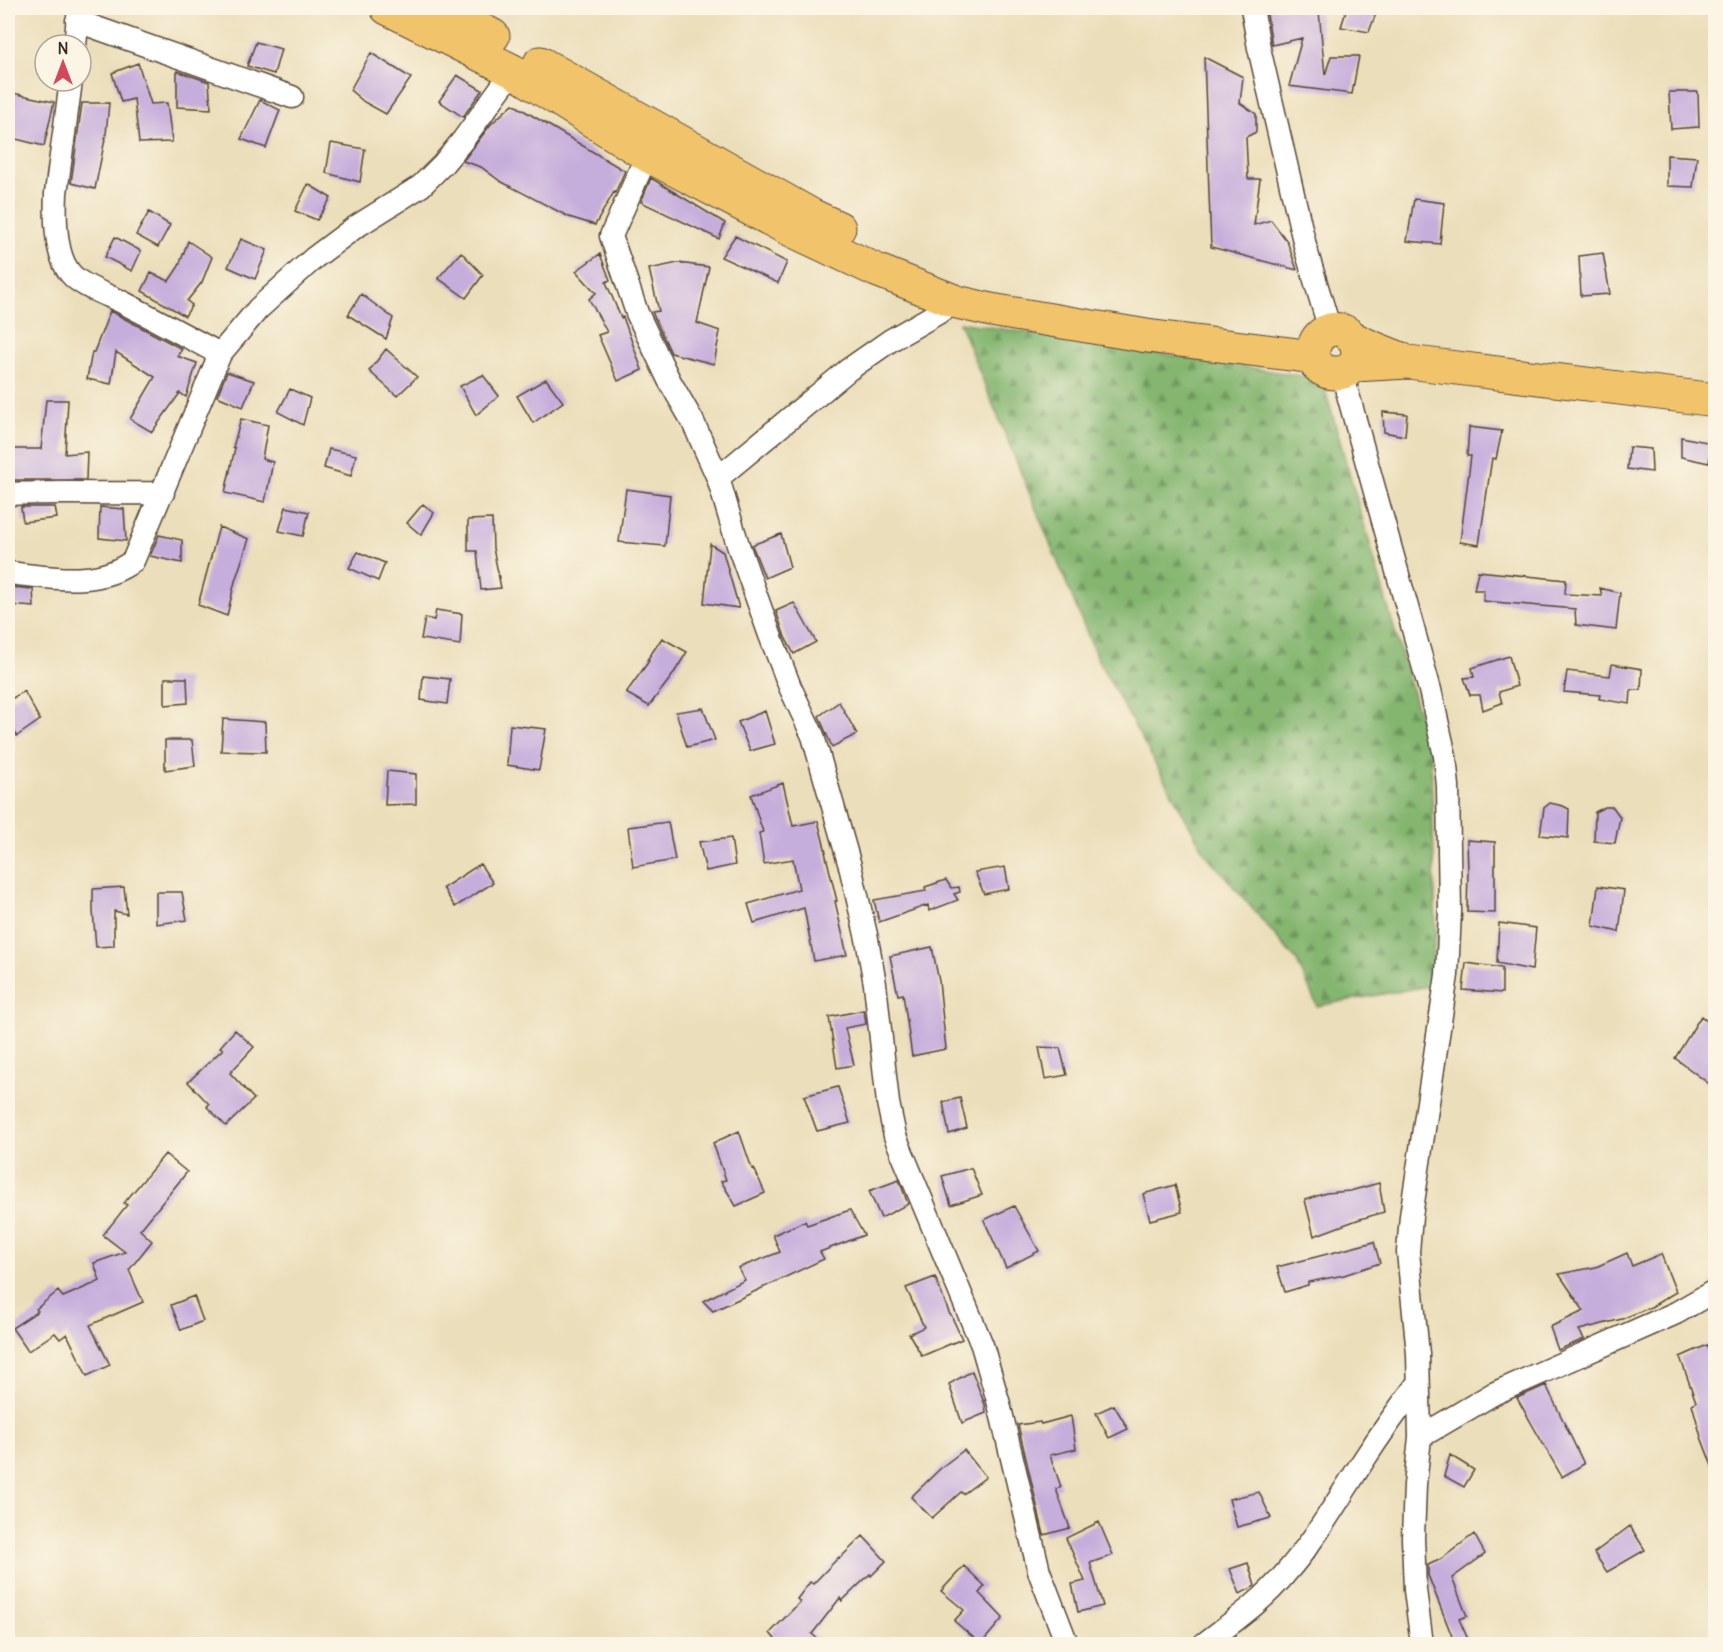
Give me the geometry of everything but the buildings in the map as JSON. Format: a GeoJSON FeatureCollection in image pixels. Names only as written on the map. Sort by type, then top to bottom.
{"type":"FeatureCollection","features":[{"type":"Feature","properties":{"kind":"highway"},"geometry":{"type":"LineString","coordinates":[[387,8],[513,71],[647,155],[876,270],[957,302],[991,310],[1147,336],[1335,351]]}},
{"type":"Feature","properties":{"kind":"highway"},"geometry":{"type":"LineString","coordinates":[[441,8],[813,216],[962,281],[1335,351],[1716,400]]}},
{"type":"Feature","properties":{"kind":"street"},"geometry":{"type":"LineString","coordinates":[[1252,8],[1261,58],[1306,250],[1430,690],[1445,756],[1448,786],[1450,912],[1447,975],[1411,1216],[1408,1252],[1418,1354],[1420,1437],[1413,1538],[1415,1590],[1422,1644]]}},
{"type":"Feature","properties":{"kind":"street"},"geometry":{"type":"LineString","coordinates":[[76,33],[78,14],[292,97]]}},
{"type":"Feature","properties":{"kind":"street"},"geometry":{"type":"LineString","coordinates":[[8,573],[60,578],[99,577],[125,567],[133,561],[220,354],[258,309],[314,258],[354,228],[421,186],[463,140],[513,71]]}},
{"type":"Feature","properties":{"kind":"street"},"geometry":{"type":"LineString","coordinates":[[69,93],[55,210],[63,260],[71,274],[84,284],[154,318],[220,354]]}},
{"type":"Feature","properties":{"kind":"street"},"geometry":{"type":"LineString","coordinates":[[647,155],[611,236],[637,313],[669,380],[693,422],[718,478],[738,545],[790,687],[813,736],[850,866],[867,939],[888,1103],[895,1136],[982,1345],[999,1404],[1039,1571],[1067,1644]]}},
{"type":"Feature","properties":{"kind":"street"},"geometry":{"type":"LineString","coordinates":[[718,478],[848,370],[891,340],[957,302]]}},
{"type":"Feature","properties":{"kind":"street"},"geometry":{"type":"LineString","coordinates":[[8,494],[163,493]]}},
{"type":"Feature","properties":{"kind":"street"},"geometry":{"type":"LineString","coordinates":[[1420,1437],[1493,1394],[1676,1313],[1716,1290]]}},
{"type":"Feature","properties":{"kind":"street"},"geometry":{"type":"LineString","coordinates":[[1204,1644],[1283,1577],[1316,1536],[1365,1458],[1418,1383]]}},
{"type":"Feature","properties":{"kind":"green space"},"geometry":{"type":"Polygon","coordinates":[[[959,322],[1322,379],[1431,756],[1436,934],[1427,986],[1317,1006],[1297,961],[1205,853],[1098,660],[959,322]]]}}]}
